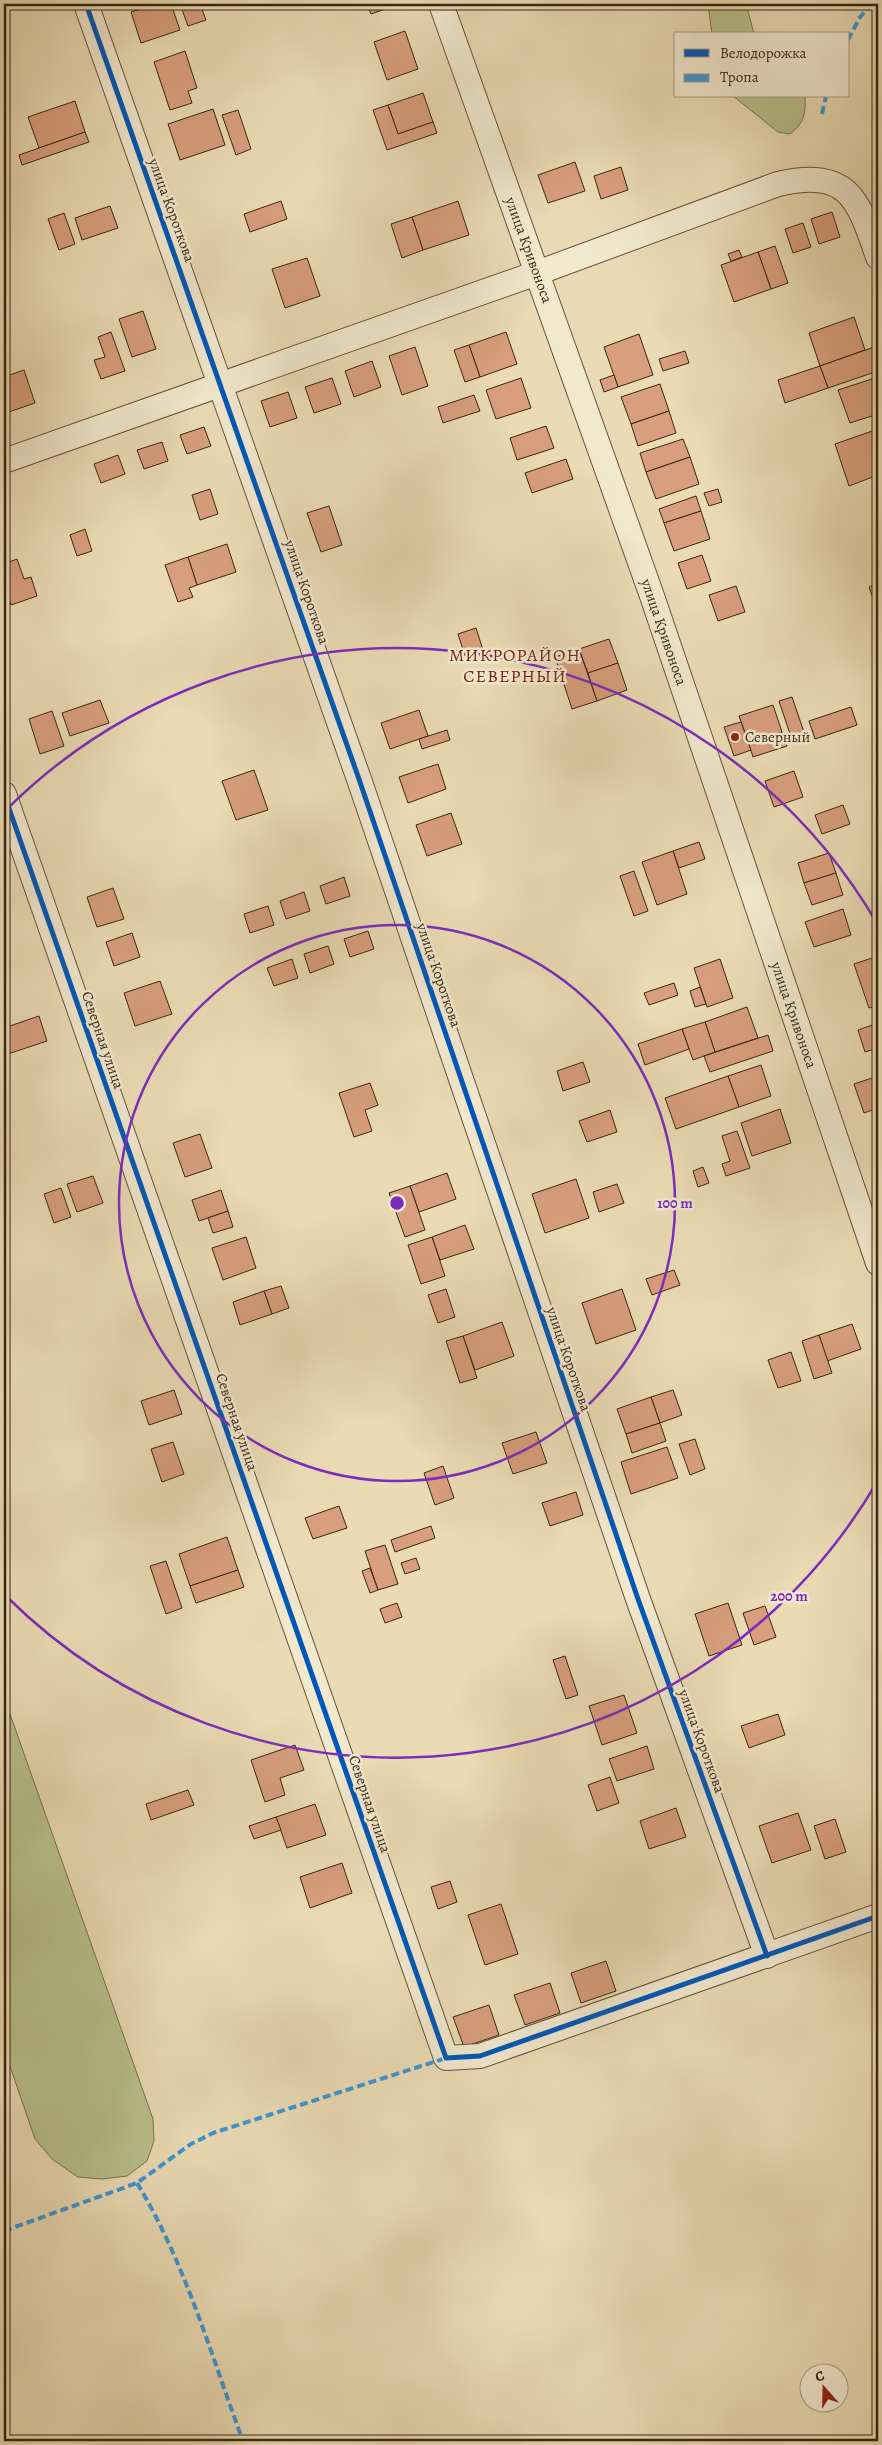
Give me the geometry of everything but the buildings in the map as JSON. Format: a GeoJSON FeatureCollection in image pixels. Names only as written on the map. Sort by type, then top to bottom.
{"type":"FeatureCollection","features":[{"type":"Feature","properties":{"kind":"street","name":"улица Короткова"},"geometry":{"type":"LineString","coordinates":[[86,4],[360,782],[635,1590],[767,1956]]}},
{"type":"Feature","properties":{"kind":"street","name":"улица Кривоноса"},"geometry":{"type":"LineString","coordinates":[[441,4],[655,605],[878,1263]]}},
{"type":"Feature","properties":{"kind":"street"},"geometry":{"type":"LineString","coordinates":[[4,461],[537,273],[778,184],[807,179],[820,180],[833,184],[852,196],[860,207],[878,257]]}},
{"type":"Feature","properties":{"kind":"street","name":"Северная улица"},"geometry":{"type":"LineString","coordinates":[[4,794],[446,2058],[480,2056],[767,1956]]}},
{"type":"Feature","properties":{"kind":"street"},"geometry":{"type":"LineString","coordinates":[[767,1956],[878,1916]]}},
{"type":"Feature","properties":{"kind":"green space"},"geometry":{"type":"Polygon","coordinates":[[[705,4],[746,4],[753,32],[712,32],[709,12],[705,4]]]}},
{"type":"Feature","properties":{"kind":"green space"},"geometry":{"type":"Polygon","coordinates":[[[736,98],[805,98],[803,118],[798,126],[790,134],[778,132],[736,98]]]}},
{"type":"Feature","properties":{"kind":"green space"},"geometry":{"type":"Polygon","coordinates":[[[4,1697],[153,2119],[154,2141],[147,2161],[127,2176],[102,2179],[78,2177],[52,2159],[35,2139],[4,2049],[4,1697]]]}},
{"type":"Feature","properties":{"kind":"marked path"},"geometry":{"type":"LineString","coordinates":[[850,36],[860,17],[872,4]]}},
{"type":"Feature","properties":{"kind":"marked path"},"geometry":{"type":"LineString","coordinates":[[822,114],[826,98]]}},
{"type":"Feature","properties":{"kind":"marked path"},"geometry":{"type":"LineString","coordinates":[[4,2231],[137,2183],[191,2144],[213,2133],[446,2058]]}},
{"type":"Feature","properties":{"kind":"marked path"},"geometry":{"type":"LineString","coordinates":[[137,2183],[154,2213],[183,2277],[243,2441]]}},
{"type":"Feature","properties":{"kind":"cycle path"},"geometry":{"type":"LineString","coordinates":[[86,4],[360,782],[638,1599],[767,1956]]}},
{"type":"Feature","properties":{"kind":"cycle path"},"geometry":{"type":"LineString","coordinates":[[4,794],[446,2058],[480,2056],[878,1916]]}},
{"type":"Feature","properties":{"kind":"place","name":"Северный"},"geometry":{"type":"Point","coordinates":[735,737]}},
{"type":"Feature","properties":{"kind":"district","name":"МИКРОРАЙОН СЕВЕРНЫЙ"},"geometry":{"type":"Point","coordinates":[515,665]}}]}
